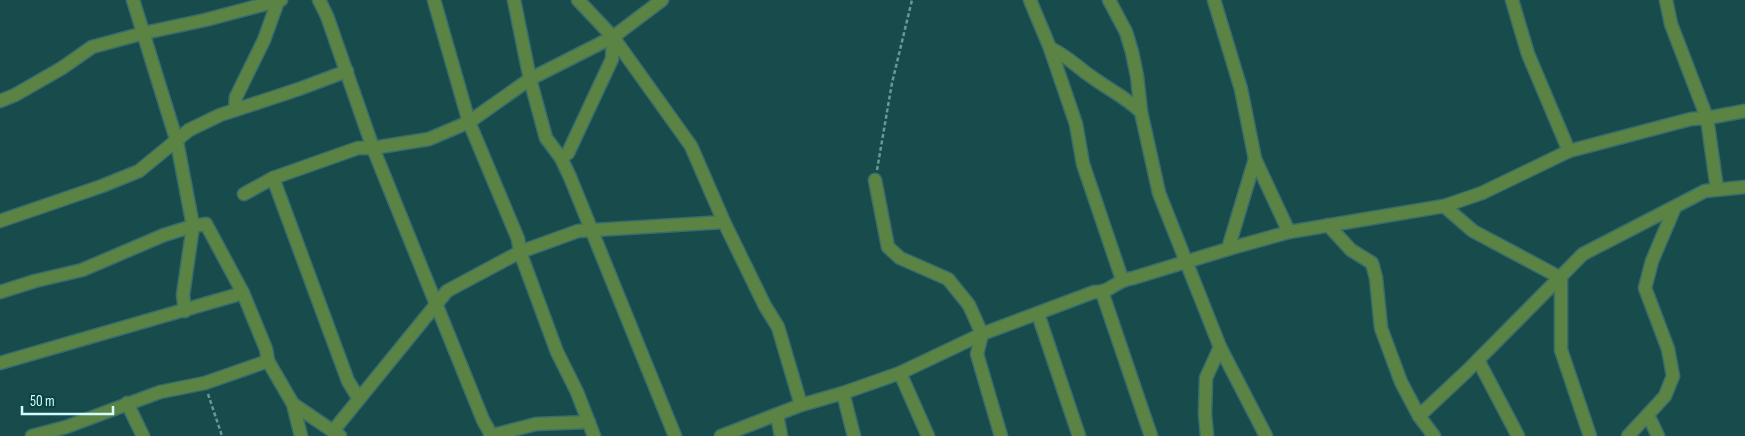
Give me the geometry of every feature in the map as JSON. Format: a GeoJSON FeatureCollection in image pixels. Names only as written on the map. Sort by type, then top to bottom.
{"type":"FeatureCollection","features":[{"type":"Feature","properties":{"kind":"street"},"geometry":{"type":"LineString","coordinates":[[133,0],[177,142],[193,226],[183,296],[185,311]]}},
{"type":"Feature","properties":{"kind":"street"},"geometry":{"type":"LineString","coordinates":[[319,0],[327,16],[373,148],[436,306],[491,436],[536,424],[589,422]]}},
{"type":"Feature","properties":{"kind":"street"},"geometry":{"type":"LineString","coordinates":[[434,0],[469,122],[518,239],[520,252],[557,352],[577,392],[594,436]]}},
{"type":"Feature","properties":{"kind":"street"},"geometry":{"type":"LineString","coordinates":[[514,0],[530,79],[546,138],[561,158],[675,436]]}},
{"type":"Feature","properties":{"kind":"street"},"geometry":{"type":"LineString","coordinates":[[578,0],[613,38],[691,146],[724,222],[765,306],[778,327],[801,406]]}},
{"type":"Feature","properties":{"kind":"street"},"geometry":{"type":"LineString","coordinates":[[244,194],[273,178],[358,148],[373,148],[429,139],[469,122],[530,79],[613,38],[662,0]]}},
{"type":"Feature","properties":{"kind":"street"},"geometry":{"type":"LineString","coordinates":[[1030,0],[1050,48],[1076,124],[1083,164],[1122,279]]}},
{"type":"Feature","properties":{"kind":"street"},"geometry":{"type":"LineString","coordinates":[[1109,0],[1126,32],[1132,52],[1141,112],[1159,193],[1220,347],[1266,436]]}},
{"type":"Feature","properties":{"kind":"street"},"geometry":{"type":"LineString","coordinates":[[1214,0],[1240,89],[1255,159],[1289,232]]}},
{"type":"Feature","properties":{"kind":"street"},"geometry":{"type":"LineString","coordinates":[[1512,0],[1528,54],[1569,151]]}},
{"type":"Feature","properties":{"kind":"street"},"geometry":{"type":"LineString","coordinates":[[1666,0],[1672,24],[1707,118],[1717,189]]}},
{"type":"Feature","properties":{"kind":"street"},"geometry":{"type":"LineString","coordinates":[[0,101],[15,95],[62,68],[92,47],[279,1]]}},
{"type":"Feature","properties":{"kind":"street"},"geometry":{"type":"LineString","coordinates":[[235,110],[236,97],[264,40],[279,1]]}},
{"type":"Feature","properties":{"kind":"street"},"geometry":{"type":"LineString","coordinates":[[561,158],[568,153],[612,59],[613,38]]}},
{"type":"Feature","properties":{"kind":"street"},"geometry":{"type":"LineString","coordinates":[[1050,48],[1065,55],[1090,76],[1115,91],[1141,112]]}},
{"type":"Feature","properties":{"kind":"street"},"geometry":{"type":"LineString","coordinates":[[0,221],[102,186],[139,171],[177,142],[189,130],[235,110],[299,90],[347,71]]}},
{"type":"Feature","properties":{"kind":"street"},"geometry":{"type":"LineString","coordinates":[[721,436],[801,406],[843,394],[900,373],[982,334],[1094,292],[1102,292],[1122,279],[1133,278],[1289,232],[1444,206],[1482,192],[1569,151],[1691,119],[1745,111]]}},
{"type":"Feature","properties":{"kind":"street"},"geometry":{"type":"LineString","coordinates":[[1228,249],[1255,159]]}},
{"type":"Feature","properties":{"kind":"street"},"geometry":{"type":"LineString","coordinates":[[273,178],[348,381],[359,399]]}},
{"type":"Feature","properties":{"kind":"street"},"geometry":{"type":"LineString","coordinates":[[875,180],[888,247],[900,258],[948,278],[969,305],[982,334],[977,354],[1001,436]]}},
{"type":"Feature","properties":{"kind":"street"},"geometry":{"type":"LineString","coordinates":[[1419,416],[1478,360],[1583,254],[1706,191],[1745,187]]}},
{"type":"Feature","properties":{"kind":"street"},"geometry":{"type":"LineString","coordinates":[[1444,206],[1473,231],[1561,278]]}},
{"type":"Feature","properties":{"kind":"street"},"geometry":{"type":"LineString","coordinates":[[1628,436],[1665,396],[1673,376],[1668,348],[1645,288],[1652,262],[1675,207]]}},
{"type":"Feature","properties":{"kind":"street"},"geometry":{"type":"LineString","coordinates":[[293,404],[336,434],[359,399],[448,291],[520,252],[578,232],[724,222]]}},
{"type":"Feature","properties":{"kind":"street"},"geometry":{"type":"LineString","coordinates":[[0,292],[35,281],[82,270],[164,235],[206,224],[243,293],[266,349],[268,361],[293,404],[301,436]]}},
{"type":"Feature","properties":{"kind":"street"},"geometry":{"type":"LineString","coordinates":[[1328,225],[1351,250],[1372,264],[1376,278],[1380,328],[1401,382],[1419,416],[1434,436]]}},
{"type":"Feature","properties":{"kind":"street"},"geometry":{"type":"LineString","coordinates":[[1561,278],[1561,350],[1590,436]]}},
{"type":"Feature","properties":{"kind":"street"},"geometry":{"type":"LineString","coordinates":[[1102,292],[1151,436]]}},
{"type":"Feature","properties":{"kind":"street"},"geometry":{"type":"LineString","coordinates":[[0,363],[243,293]]}},
{"type":"Feature","properties":{"kind":"street"},"geometry":{"type":"LineString","coordinates":[[1038,314],[1079,436]]}},
{"type":"Feature","properties":{"kind":"street"},"geometry":{"type":"LineString","coordinates":[[1207,436],[1205,414],[1206,378],[1220,347]]}},
{"type":"Feature","properties":{"kind":"street"},"geometry":{"type":"LineString","coordinates":[[1478,360],[1518,436]]}},
{"type":"Feature","properties":{"kind":"street"},"geometry":{"type":"LineString","coordinates":[[32,436],[67,431],[127,403],[160,392],[205,383],[268,361]]}},
{"type":"Feature","properties":{"kind":"street"},"geometry":{"type":"LineString","coordinates":[[900,373],[927,436]]}},
{"type":"Feature","properties":{"kind":"street"},"geometry":{"type":"LineString","coordinates":[[843,394],[854,436]]}},
{"type":"Feature","properties":{"kind":"street"},"geometry":{"type":"LineString","coordinates":[[127,403],[143,436]]}},
{"type":"Feature","properties":{"kind":"street"},"geometry":{"type":"LineString","coordinates":[[777,415],[782,436]]}},
{"type":"Feature","properties":{"kind":"street"},"geometry":{"type":"LineString","coordinates":[[1648,415],[1658,436]]}},
{"type":"Feature","properties":{"kind":"path"},"geometry":{"type":"LineString","coordinates":[[875,180],[892,83],[912,0]]}},
{"type":"Feature","properties":{"kind":"path"},"geometry":{"type":"LineString","coordinates":[[205,383],[222,436]]}}]}
